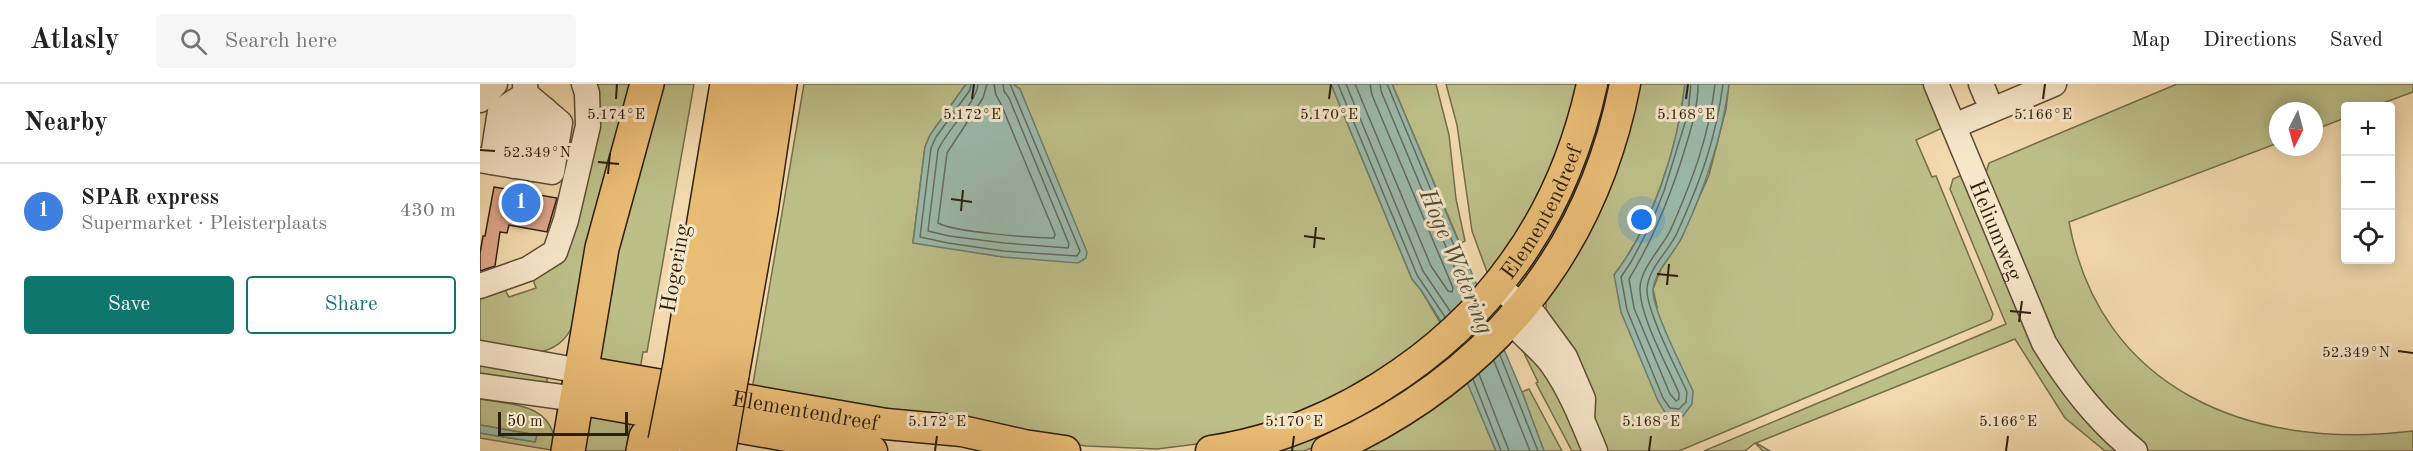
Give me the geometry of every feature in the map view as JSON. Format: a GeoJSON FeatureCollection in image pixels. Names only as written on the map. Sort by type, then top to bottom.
{"type":"FeatureCollection","features":[{"type":"Feature","properties":{"kind":"highway"},"geometry":{"type":"LineString","coordinates":[[568,451],[602,248],[647,84]]}},
{"type":"Feature","properties":{"kind":"highway","name":"Hogering"},"geometry":{"type":"LineString","coordinates":[[694,368],[705,84]]}},
{"type":"Feature","properties":{"kind":"highway"},"geometry":{"type":"LineString","coordinates":[[681,447],[694,368],[727,84]]}},
{"type":"Feature","properties":{"kind":"highway","name":"Hogering"},"geometry":{"type":"LineString","coordinates":[[694,368],[752,84]]}},
{"type":"Feature","properties":{"kind":"highway"},"geometry":{"type":"LineString","coordinates":[[681,447],[694,368],[763,200],[780,84]]}},
{"type":"Feature","properties":{"kind":"main road","name":"Elementendreef"},"geometry":{"type":"LineString","coordinates":[[1211,451],[1277,435],[1347,406],[1383,386],[1440,344],[1497,286],[1528,242],[1552,200],[1577,139],[1592,84]]}},
{"type":"Feature","properties":{"kind":"main road","name":"Elementendreef"},"geometry":{"type":"LineString","coordinates":[[1327,451],[1392,418],[1453,376],[1533,296],[1563,249],[1584,210],[1617,119],[1625,84]]}},
{"type":"Feature","properties":{"kind":"main road","name":"Elementendreef"},"geometry":{"type":"LineString","coordinates":[[579,385],[886,424],[962,431],[1022,449],[1065,451]]}},
{"type":"Feature","properties":{"kind":"main road","name":"Elementendreef"},"geometry":{"type":"LineString","coordinates":[[579,385],[872,451]]}},
{"type":"Feature","properties":{"kind":"street"},"geometry":{"type":"LineString","coordinates":[[480,100],[495,84]]}},
{"type":"Feature","properties":{"kind":"street"},"geometry":{"type":"LineString","coordinates":[[480,286],[528,268],[555,252],[566,220],[588,126],[587,93],[584,84]]}},
{"type":"Feature","properties":{"kind":"street","name":"Heliumweg"},"geometry":{"type":"LineString","coordinates":[[1936,84],[2044,343],[2067,380],[2091,412],[2135,451]]}},
{"type":"Feature","properties":{"kind":"street"},"geometry":{"type":"LineString","coordinates":[[1954,126],[2054,84]]}},
{"type":"Feature","properties":{"kind":"street"},"geometry":{"type":"LineString","coordinates":[[505,164],[532,96]]}},
{"type":"Feature","properties":{"kind":"street"},"geometry":{"type":"LineString","coordinates":[[505,164],[500,111],[532,96]]}},
{"type":"Feature","properties":{"kind":"street"},"geometry":{"type":"LineString","coordinates":[[1497,286],[1517,313],[1521,334],[1537,345],[1553,366],[1582,420],[1595,451]]}},
{"type":"Feature","properties":{"kind":"street"},"geometry":{"type":"LineString","coordinates":[[480,353],[579,385]]}},
{"type":"Feature","properties":{"kind":"street"},"geometry":{"type":"LineString","coordinates":[[480,386],[579,385]]}},
{"type":"Feature","properties":{"kind":"green space"},"geometry":{"type":"Polygon","coordinates":[[[592,84],[638,84],[615,139],[591,232],[573,325],[565,338],[556,346],[545,351],[520,352],[480,345],[480,300],[504,288],[509,297],[536,288],[532,277],[591,166],[598,130],[592,84]]]}},
{"type":"Feature","properties":{"kind":"green space"},"geometry":{"type":"Polygon","coordinates":[[[656,84],[694,84],[647,352],[643,352],[639,375],[599,367],[599,354],[617,246],[656,84]]]}},
{"type":"Feature","properties":{"kind":"green space"},"geometry":{"type":"Polygon","coordinates":[[[804,84],[966,84],[930,135],[925,147],[913,242],[1003,257],[1020,89],[1013,84],[1331,84],[1412,279],[1444,329],[1339,400],[1205,443],[1157,449],[1086,446],[751,395],[804,84]]]}},
{"type":"Feature","properties":{"kind":"green space"},"geometry":{"type":"Polygon","coordinates":[[[1392,84],[1436,84],[1449,135],[1456,199],[1465,241],[1460,244],[1392,84]]]}},
{"type":"Feature","properties":{"kind":"green space"},"geometry":{"type":"Polygon","coordinates":[[[1446,84],[1583,84],[1557,168],[1490,280],[1472,231],[1457,125],[1446,84]]]}},
{"type":"Feature","properties":{"kind":"green space"},"geometry":{"type":"Polygon","coordinates":[[[1600,84],[1616,84],[1601,144],[1536,272],[1530,268],[1558,223],[1575,189],[1600,84]]]}},
{"type":"Feature","properties":{"kind":"green space"},"geometry":{"type":"Polygon","coordinates":[[[1634,84],[1685,84],[1682,108],[1662,184],[1641,232],[1614,275],[1657,307],[1653,289],[1661,269],[1681,239],[1709,175],[1726,109],[1729,84],[1924,84],[1942,128],[1916,140],[1932,177],[1936,176],[1993,314],[1991,320],[1679,451],[1605,451],[1546,309],[1546,298],[1634,84]]]}},
{"type":"Feature","properties":{"kind":"green space"},"geometry":{"type":"Polygon","coordinates":[[[2177,84],[2413,84],[2413,92],[2386,102],[2341,102],[2341,120],[2323,127],[2323,102],[2269,102],[2269,146],[2069,222],[2086,280],[2113,328],[2148,367],[2192,397],[2241,418],[2295,430],[2353,435],[2413,431],[2413,451],[2148,451],[2137,444],[2064,361],[1984,179],[1989,163],[2177,84]]]}},
{"type":"Feature","properties":{"kind":"green space"},"geometry":{"type":"Polygon","coordinates":[[[1964,174],[2024,317],[2121,451],[2105,451],[2065,418],[2015,339],[1756,443],[1770,451],[1763,451],[1755,443],[1745,451],[1704,451],[2006,324],[1950,189],[1953,179],[1964,174]]]}},
{"type":"Feature","properties":{"kind":"green space"},"geometry":{"type":"Polygon","coordinates":[[[1451,345],[1458,360],[1317,446],[1304,451],[1267,451],[1451,345]]]}},
{"type":"Feature","properties":{"kind":"green space"},"geometry":{"type":"Polygon","coordinates":[[[1520,345],[1543,360],[1586,451],[1572,451],[1536,383],[1538,382],[1520,345]]]}},
{"type":"Feature","properties":{"kind":"green space"},"geometry":{"type":"Polygon","coordinates":[[[482,365],[548,376],[546,385],[480,374],[482,365]]]}},
{"type":"Feature","properties":{"kind":"green space"},"geometry":{"type":"Polygon","coordinates":[[[1465,376],[1496,451],[1360,451],[1365,444],[1465,376]]]}},
{"type":"Feature","properties":{"kind":"green space"},"geometry":{"type":"Polygon","coordinates":[[[1529,389],[1562,451],[1544,451],[1522,392],[1529,389]]]}},
{"type":"Feature","properties":{"kind":"green space"},"geometry":{"type":"Polygon","coordinates":[[[480,399],[520,406],[541,415],[549,424],[554,435],[557,451],[480,438],[480,433],[535,442],[537,435],[480,425],[480,399]]]}},
{"type":"Feature","properties":{"kind":"green space"},"geometry":{"type":"Polygon","coordinates":[[[583,416],[631,417],[626,451],[572,451],[583,416]]]}},
{"type":"Feature","properties":{"kind":"water"},"geometry":{"type":"Polygon","coordinates":[[[966,84],[1013,84],[1020,89],[1087,252],[1086,258],[1078,263],[1003,257],[913,243],[925,147],[930,135],[966,84]]]}},
{"type":"Feature","properties":{"kind":"water","name":"Hoge Wetering"},"geometry":{"type":"Polygon","coordinates":[[[1331,84],[1392,84],[1522,392],[1544,451],[1496,451],[1442,323],[1412,279],[1331,84]]]}},
{"type":"Feature","properties":{"kind":"water"},"geometry":{"type":"Polygon","coordinates":[[[1685,84],[1729,84],[1717,143],[1698,200],[1679,243],[1661,268],[1653,289],[1662,324],[1693,391],[1692,404],[1683,416],[1666,414],[1658,401],[1621,312],[1614,275],[1641,233],[1662,184],[1682,108],[1685,84]]]}},
{"type":"Feature","properties":{"kind":"water"},"geometry":{"type":"Polygon","coordinates":[[[480,425],[537,435],[535,442],[480,433],[480,425]]]}},
{"type":"Feature","properties":{"kind":"building"},"geometry":{"type":"Polygon","coordinates":[[[494,187],[557,198],[547,232],[509,225],[507,233],[500,232],[495,266],[480,271],[480,253],[494,187]]]}},
{"type":"Feature","properties":{"kind":"place","name":"SPAR express"},"geometry":{"type":"Point","coordinates":[521,203]}}]}
